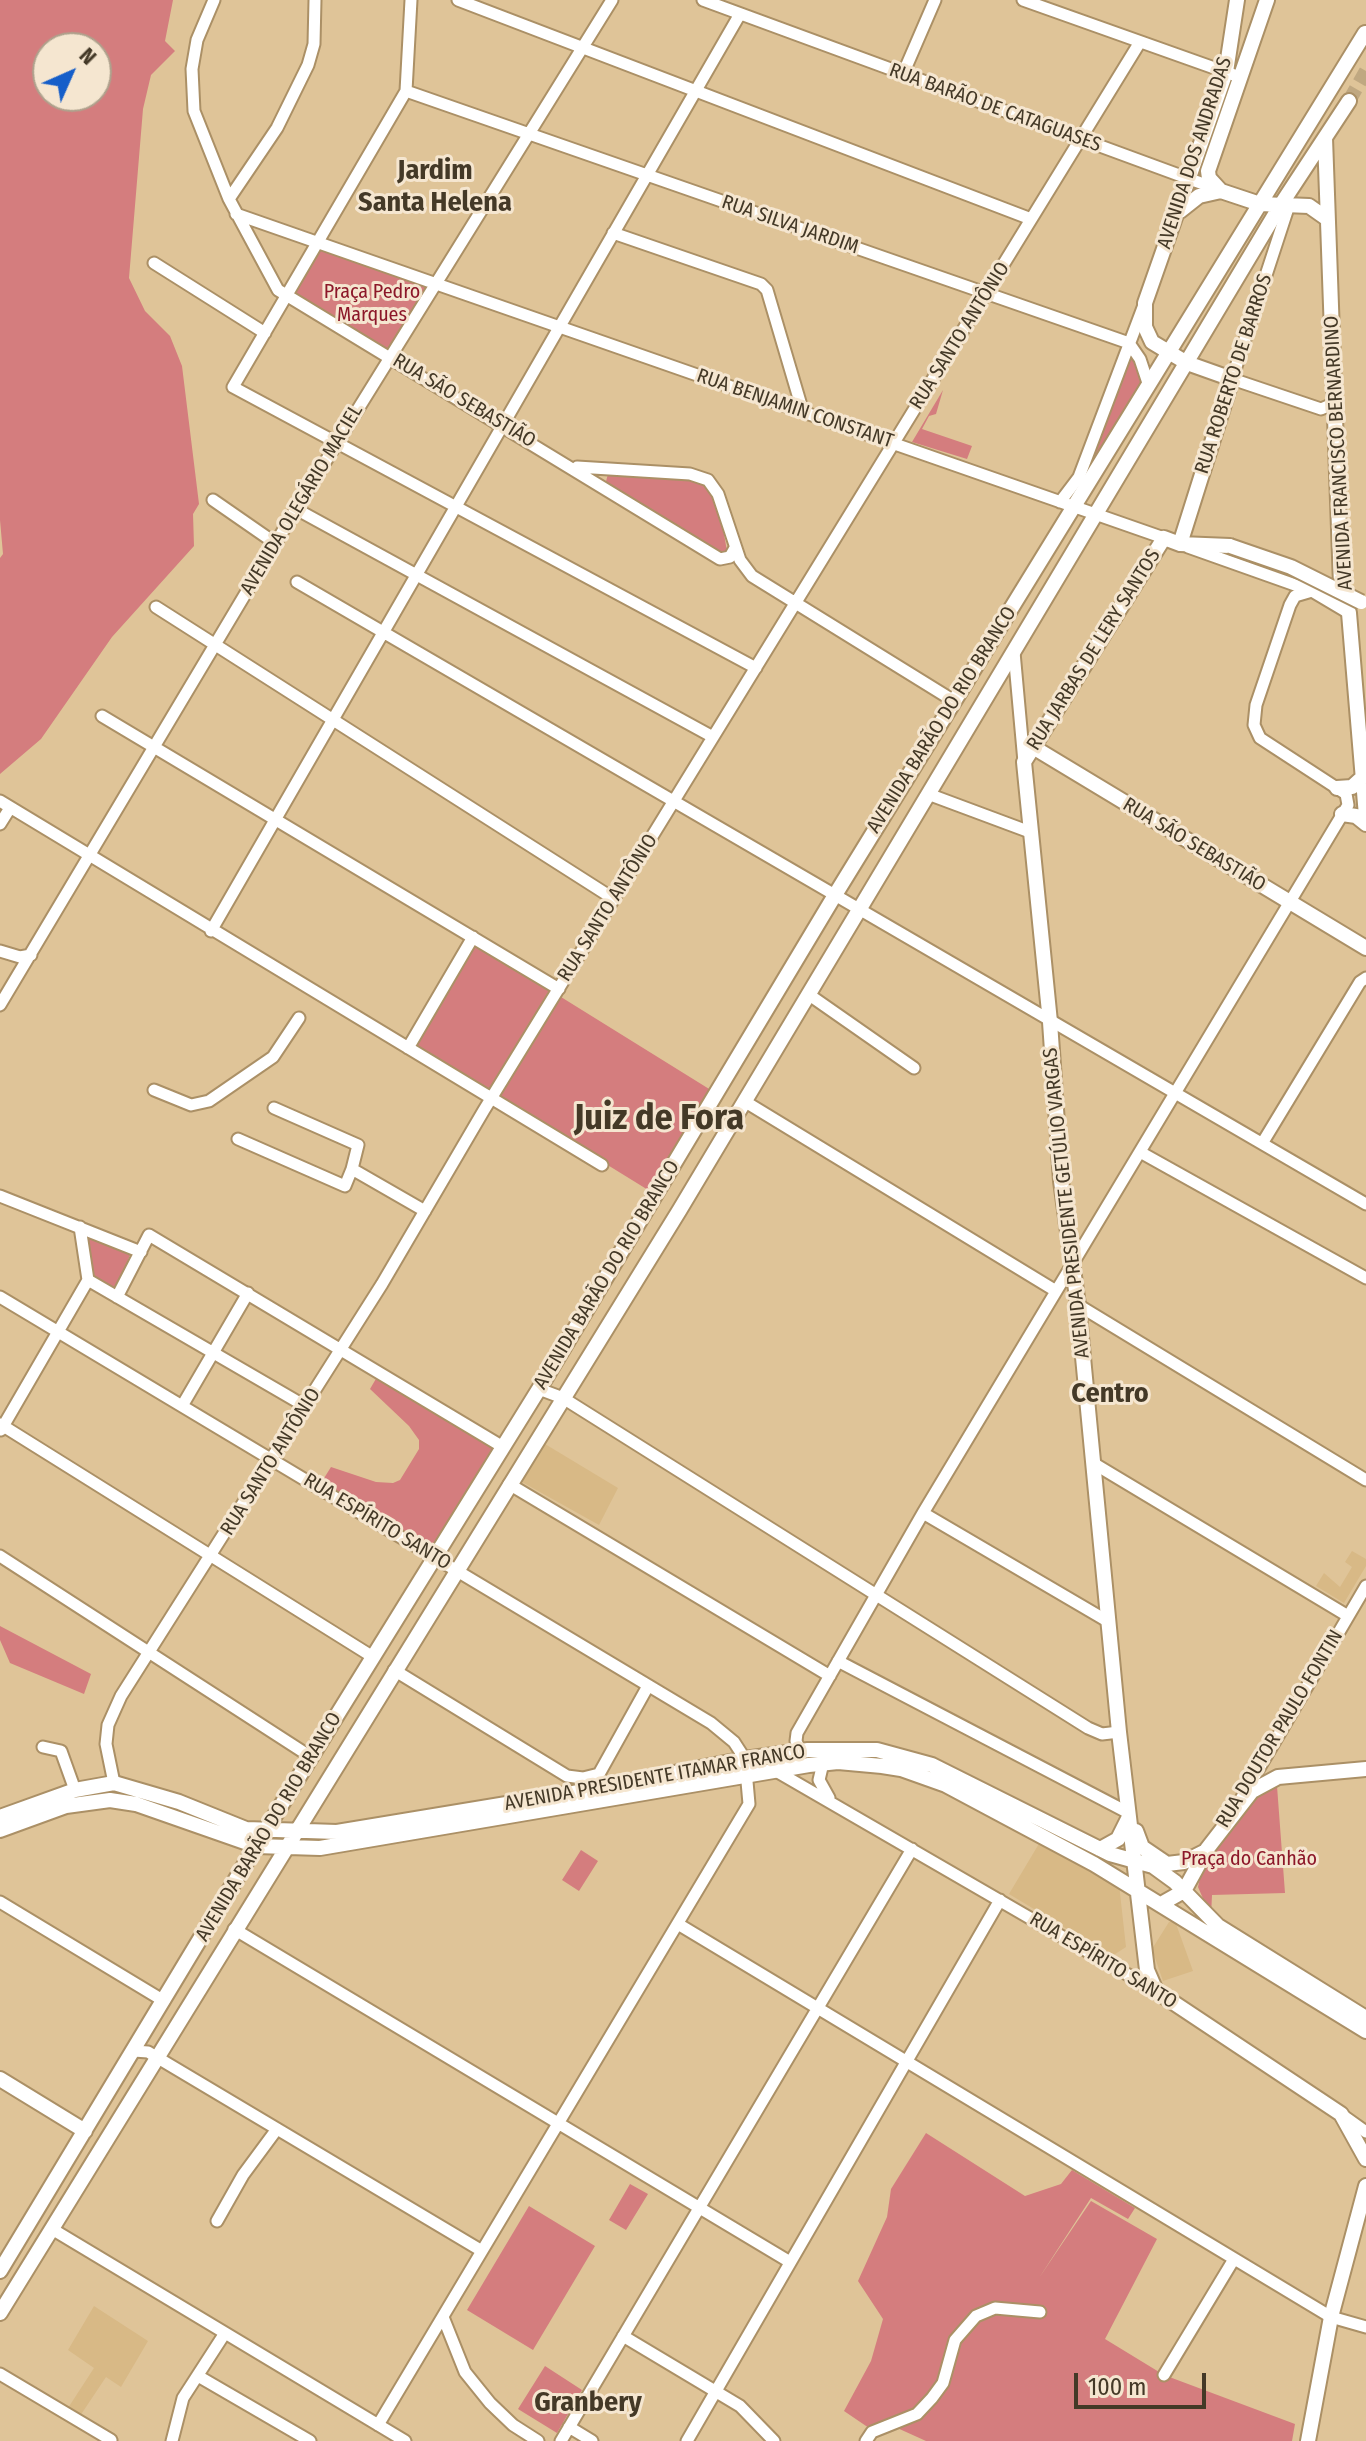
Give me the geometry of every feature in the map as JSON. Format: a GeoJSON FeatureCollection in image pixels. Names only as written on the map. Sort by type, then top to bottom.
{"type":"FeatureCollection","features":[{"type":"Feature","properties":{"kind":"main road","name":"AVENIDA DOS ANDRADAS"},"geometry":{"type":"LineString","coordinates":[[1221,191],[1209,178],[1208,171],[1233,74],[1237,0]]}},
{"type":"Feature","properties":{"kind":"main road","name":"AVENIDA DOS ANDRADAS"},"geometry":{"type":"LineString","coordinates":[[1145,303],[1189,179],[1267,0]]}},
{"type":"Feature","properties":{"kind":"main road","name":"AVENIDA BARÃO DO RIO BRANCO"},"geometry":{"type":"LineString","coordinates":[[0,2271],[256,1846],[539,1389],[954,701],[1067,504],[1149,386],[1365,33]]}},
{"type":"Feature","properties":{"kind":"main road","name":"AVENIDA BARÃO DO RIO BRANCO"},"geometry":{"type":"LineString","coordinates":[[0,2313],[301,1819],[563,1398],[1187,363],[1272,233],[1285,205],[1349,101]]}},
{"type":"Feature","properties":{"kind":"main road","name":"AVENIDA FRANCISCO BERNARDINO"},"geometry":{"type":"LineString","coordinates":[[1325,137],[1326,218],[1340,477],[1337,502],[1341,585],[1349,613],[1366,816]]}},
{"type":"Feature","properties":{"kind":"main road","name":"RUA BARÃO DE CATAGUASES"},"geometry":{"type":"LineString","coordinates":[[1221,191],[1260,204],[1309,206],[1326,218]]}},
{"type":"Feature","properties":{"kind":"main road"},"geometry":{"type":"LineString","coordinates":[[1176,215],[1195,197],[1221,191]]}},
{"type":"Feature","properties":{"kind":"main road"},"geometry":{"type":"LineString","coordinates":[[1145,303],[1148,335],[1168,353],[1232,379]]}},
{"type":"Feature","properties":{"kind":"main road","name":"RUA ROBERTO DE BARROS"},"geometry":{"type":"LineString","coordinates":[[1180,544],[1232,379]]}},
{"type":"Feature","properties":{"kind":"main road"},"geometry":{"type":"LineString","coordinates":[[1340,477],[1345,493],[1350,585],[1364,603]]}},
{"type":"Feature","properties":{"kind":"main road","name":"RUA BENJAMIN CONSTANT"},"geometry":{"type":"LineString","coordinates":[[1164,538],[1180,544]]}},
{"type":"Feature","properties":{"kind":"main road","name":"RUA JARBAS DE LERY SANTOS"},"geometry":{"type":"LineString","coordinates":[[1024,762],[1028,744],[1164,538]]}},
{"type":"Feature","properties":{"kind":"main road"},"geometry":{"type":"LineString","coordinates":[[1180,544],[1230,546],[1291,567],[1364,603]]}},
{"type":"Feature","properties":{"kind":"main road","name":"RUA SÃO SEBASTIÃO"},"geometry":{"type":"LineString","coordinates":[[1028,744],[1366,948]]}},
{"type":"Feature","properties":{"kind":"main road","name":"AVENIDA PRESIDENTE GETÚLIO VARGAS"},"geometry":{"type":"LineString","coordinates":[[1024,762],[1050,1022],[1061,1181],[1078,1305],[1119,1732],[1147,1970],[1156,1991]]}},
{"type":"Feature","properties":{"kind":"main road"},"geometry":{"type":"LineString","coordinates":[[1342,791],[1363,777]]}},
{"type":"Feature","properties":{"kind":"main road"},"geometry":{"type":"LineString","coordinates":[[1342,814],[1356,816],[1366,824]]}},
{"type":"Feature","properties":{"kind":"main road","name":"AVENIDA PRESIDENTE ITAMAR FRANCO"},"geometry":{"type":"LineString","coordinates":[[0,1817],[75,1790],[114,1783],[179,1802],[246,1829],[316,1833],[567,1794],[602,1780],[800,1751],[877,1750],[914,1759],[1100,1849],[1164,1872],[1218,1926],[1346,2012]]}},
{"type":"Feature","properties":{"kind":"main road","name":"AVENIDA PRESIDENTE ITAMAR FRANCO"},"geometry":{"type":"LineString","coordinates":[[0,1830],[44,1812],[89,1801],[123,1801],[256,1846],[342,1846],[823,1763],[892,1767],[933,1780],[1094,1864],[1346,2012]]}},
{"type":"Feature","properties":{"kind":"main road"},"geometry":{"type":"LineString","coordinates":[[1238,1805],[1252,1791],[1278,1777],[1366,1769]]}},
{"type":"Feature","properties":{"kind":"main road"},"geometry":{"type":"LineString","coordinates":[[44,1812],[52,1805],[107,1791],[114,1783]]}},
{"type":"Feature","properties":{"kind":"main road","name":"RUA DOUTOR PAULO FONTIN"},"geometry":{"type":"LineString","coordinates":[[1184,1891],[1207,1849],[1238,1805]]}},
{"type":"Feature","properties":{"kind":"main road"},"geometry":{"type":"LineString","coordinates":[[1129,1815],[1142,1847],[1167,1864],[1193,1859],[1207,1849]]}},
{"type":"Feature","properties":{"kind":"main road"},"geometry":{"type":"LineString","coordinates":[[1100,1849],[1118,1839],[1129,1815]]}},
{"type":"Feature","properties":{"kind":"main road"},"geometry":{"type":"LineString","coordinates":[[301,1819],[316,1833]]}},
{"type":"Feature","properties":{"kind":"main road"},"geometry":{"type":"LineString","coordinates":[[1161,1904],[1184,1891]]}},
{"type":"Feature","properties":{"kind":"main road","name":"RUA ESPÍRITO SANTO"},"geometry":{"type":"LineString","coordinates":[[1156,1991],[1341,2114]]}},
{"type":"Feature","properties":{"kind":"main road"},"geometry":{"type":"LineString","coordinates":[[1346,2012],[1366,2018]]}},
{"type":"Feature","properties":{"kind":"main road"},"geometry":{"type":"LineString","coordinates":[[1346,2012],[1366,2031]]}},
{"type":"Feature","properties":{"kind":"main road"},"geometry":{"type":"LineString","coordinates":[[0,2079],[85,2131]]}},
{"type":"Feature","properties":{"kind":"main road"},"geometry":{"type":"LineString","coordinates":[[1341,2114],[1366,2159]]}},
{"type":"Feature","properties":{"kind":"main road"},"geometry":{"type":"LineString","coordinates":[[1308,2441],[1331,2317],[1366,2186]]}},
{"type":"Feature","properties":{"kind":"street","name":"RUA SÃO SEBASTIÃO"},"geometry":{"type":"LineString","coordinates":[[214,0],[195,54],[194,111],[236,214],[270,279],[287,297],[503,424],[720,559],[730,557],[735,548]]}},
{"type":"Feature","properties":{"kind":"street"},"geometry":{"type":"LineString","coordinates":[[229,199],[277,128],[308,65],[314,44],[315,0]]}},
{"type":"Feature","properties":{"kind":"street"},"geometry":{"type":"LineString","coordinates":[[411,0],[406,91],[233,387],[756,668]]}},
{"type":"Feature","properties":{"kind":"street"},"geometry":{"type":"LineString","coordinates":[[458,0],[1031,219]]}},
{"type":"Feature","properties":{"kind":"street","name":"AVENIDA OLEGÁRIO MACIEL"},"geometry":{"type":"LineString","coordinates":[[0,1005],[275,543],[612,0]]}},
{"type":"Feature","properties":{"kind":"street","name":"RUA BARÃO DE CATAGUASES"},"geometry":{"type":"LineString","coordinates":[[703,0],[1221,191]]}},
{"type":"Feature","properties":{"kind":"street"},"geometry":{"type":"LineString","coordinates":[[903,74],[935,0]]}},
{"type":"Feature","properties":{"kind":"street"},"geometry":{"type":"LineString","coordinates":[[1023,0],[1233,74]]}},
{"type":"Feature","properties":{"kind":"street"},"geometry":{"type":"LineString","coordinates":[[211,931],[740,14]]}},
{"type":"Feature","properties":{"kind":"street","name":"RUA SANTO ANTÔNIO"},"geometry":{"type":"LineString","coordinates":[[114,1783],[106,1744],[108,1725],[121,1696],[212,1557],[341,1349],[1140,42]]}},
{"type":"Feature","properties":{"kind":"street","name":"RUA SILVA JARDIM"},"geometry":{"type":"LineString","coordinates":[[406,91],[1129,343]]}},
{"type":"Feature","properties":{"kind":"street","name":"RUA BENJAMIN CONSTANT"},"geometry":{"type":"LineString","coordinates":[[236,214],[1164,538]]}},
{"type":"Feature","properties":{"kind":"street"},"geometry":{"type":"LineString","coordinates":[[613,233],[761,284],[767,290],[803,412]]}},
{"type":"Feature","properties":{"kind":"street","name":"RUA ROBERTO DE BARROS"},"geometry":{"type":"LineString","coordinates":[[1232,379],[1272,233]]}},
{"type":"Feature","properties":{"kind":"street"},"geometry":{"type":"LineString","coordinates":[[154,263],[265,333]]}},
{"type":"Feature","properties":{"kind":"street","name":"AVENIDA DOS ANDRADAS"},"geometry":{"type":"LineString","coordinates":[[1067,504],[1145,303]]}},
{"type":"Feature","properties":{"kind":"street"},"geometry":{"type":"LineString","coordinates":[[1129,343],[1140,359],[1149,386]]}},
{"type":"Feature","properties":{"kind":"street"},"geometry":{"type":"LineString","coordinates":[[1232,379],[1321,409],[1337,402]]}},
{"type":"Feature","properties":{"kind":"street"},"geometry":{"type":"LineString","coordinates":[[572,467],[690,474],[708,480],[718,494],[735,548],[752,576],[954,701]]}},
{"type":"Feature","properties":{"kind":"street"},"geometry":{"type":"LineString","coordinates":[[213,500],[275,543]]}},
{"type":"Feature","properties":{"kind":"street"},"geometry":{"type":"LineString","coordinates":[[296,509],[713,737]]}},
{"type":"Feature","properties":{"kind":"street","name":"RUA BENJAMIN CONSTANT"},"geometry":{"type":"LineString","coordinates":[[1180,544],[1312,591],[1349,613]]}},
{"type":"Feature","properties":{"kind":"street"},"geometry":{"type":"LineString","coordinates":[[297,582],[1366,1204]]}},
{"type":"Feature","properties":{"kind":"street"},"geometry":{"type":"LineString","coordinates":[[800,1751],[797,1733],[923,1513],[1348,805],[1342,791],[1260,738],[1254,725],[1256,705],[1290,605],[1295,596],[1312,591]]}},
{"type":"Feature","properties":{"kind":"street"},"geometry":{"type":"LineString","coordinates":[[156,607],[614,899]]}},
{"type":"Feature","properties":{"kind":"street"},"geometry":{"type":"LineString","coordinates":[[1014,652],[1028,744]]}},
{"type":"Feature","properties":{"kind":"street"},"geometry":{"type":"LineString","coordinates":[[102,716],[559,989]]}},
{"type":"Feature","properties":{"kind":"street"},"geometry":{"type":"LineString","coordinates":[[928,794],[1030,832]]}},
{"type":"Feature","properties":{"kind":"street"},"geometry":{"type":"LineString","coordinates":[[0,824],[5,804],[87,857],[602,1165]]}},
{"type":"Feature","properties":{"kind":"street"},"geometry":{"type":"LineString","coordinates":[[408,1048],[473,937]]}},
{"type":"Feature","properties":{"kind":"street"},"geometry":{"type":"LineString","coordinates":[[0,951],[20,957],[31,955]]}},
{"type":"Feature","properties":{"kind":"street"},"geometry":{"type":"LineString","coordinates":[[1263,1142],[1360,982],[1366,978]]}},
{"type":"Feature","properties":{"kind":"street"},"geometry":{"type":"LineString","coordinates":[[808,994],[914,1068]]}},
{"type":"Feature","properties":{"kind":"street"},"geometry":{"type":"LineString","coordinates":[[154,1090],[191,1105],[209,1101],[249,1077],[273,1057],[299,1018]]}},
{"type":"Feature","properties":{"kind":"street"},"geometry":{"type":"LineString","coordinates":[[744,1101],[1056,1291]]}},
{"type":"Feature","properties":{"kind":"street"},"geometry":{"type":"LineString","coordinates":[[238,1139],[345,1186],[358,1145],[274,1108]]}},
{"type":"Feature","properties":{"kind":"street"},"geometry":{"type":"LineString","coordinates":[[1140,1152],[1366,1278]]}},
{"type":"Feature","properties":{"kind":"street"},"geometry":{"type":"LineString","coordinates":[[352,1169],[425,1211]]}},
{"type":"Feature","properties":{"kind":"street"},"geometry":{"type":"LineString","coordinates":[[0,1196],[141,1252]]}},
{"type":"Feature","properties":{"kind":"street"},"geometry":{"type":"LineString","coordinates":[[80,1227],[88,1280],[1,1427],[373,1657]]}},
{"type":"Feature","properties":{"kind":"street"},"geometry":{"type":"LineString","coordinates":[[117,1297],[149,1235],[503,1447]]}},
{"type":"Feature","properties":{"kind":"street"},"geometry":{"type":"LineString","coordinates":[[88,1280],[305,1406]]}},
{"type":"Feature","properties":{"kind":"street"},"geometry":{"type":"LineString","coordinates":[[182,1406],[248,1293]]}},
{"type":"Feature","properties":{"kind":"street","name":"RUA ESPÍRITO SANTO"},"geometry":{"type":"LineString","coordinates":[[0,1297],[720,1729],[745,1759]]}},
{"type":"Feature","properties":{"kind":"street"},"geometry":{"type":"LineString","coordinates":[[1078,1305],[1366,1480]]}},
{"type":"Feature","properties":{"kind":"street"},"geometry":{"type":"LineString","coordinates":[[539,1389],[563,1398],[1088,1728],[1102,1734],[1119,1732]]}},
{"type":"Feature","properties":{"kind":"street"},"geometry":{"type":"LineString","coordinates":[[1093,1463],[1348,1616]]}},
{"type":"Feature","properties":{"kind":"street"},"geometry":{"type":"LineString","coordinates":[[509,1484],[830,1676]]}},
{"type":"Feature","properties":{"kind":"street"},"geometry":{"type":"LineString","coordinates":[[923,1513],[1109,1622]]}},
{"type":"Feature","properties":{"kind":"street"},"geometry":{"type":"LineString","coordinates":[[0,1556],[311,1757]]}},
{"type":"Feature","properties":{"kind":"street","name":"RUA DOUTOR PAULO FONTIN"},"geometry":{"type":"LineString","coordinates":[[1238,1805],[1366,1586]]}},
{"type":"Feature","properties":{"kind":"street"},"geometry":{"type":"LineString","coordinates":[[838,1661],[1129,1815]]}},
{"type":"Feature","properties":{"kind":"street"},"geometry":{"type":"LineString","coordinates":[[394,1670],[567,1776],[602,1780],[648,1686]]}},
{"type":"Feature","properties":{"kind":"street"},"geometry":{"type":"LineString","coordinates":[[43,1747],[61,1751],[75,1790]]}},
{"type":"Feature","properties":{"kind":"street"},"geometry":{"type":"LineString","coordinates":[[378,2425],[749,1804],[745,1759]]}},
{"type":"Feature","properties":{"kind":"street"},"geometry":{"type":"LineString","coordinates":[[823,1763],[819,1780],[832,1802]]}},
{"type":"Feature","properties":{"kind":"street","name":"RUA ESPÍRITO SANTO"},"geometry":{"type":"LineString","coordinates":[[776,1771],[1156,1991]]}},
{"type":"Feature","properties":{"kind":"street"},"geometry":{"type":"LineString","coordinates":[[567,1776],[567,1794]]}},
{"type":"Feature","properties":{"kind":"street"},"geometry":{"type":"LineString","coordinates":[[561,2441],[912,1849]]}},
{"type":"Feature","properties":{"kind":"street"},"geometry":{"type":"LineString","coordinates":[[687,2441],[1000,1900]]}},
{"type":"Feature","properties":{"kind":"street"},"geometry":{"type":"LineString","coordinates":[[0,1902],[164,2001]]}},
{"type":"Feature","properties":{"kind":"street"},"geometry":{"type":"LineString","coordinates":[[678,1924],[1331,2317],[1366,2327]]}},
{"type":"Feature","properties":{"kind":"street"},"geometry":{"type":"LineString","coordinates":[[234,1929],[557,2126],[790,2262]]}},
{"type":"Feature","properties":{"kind":"street"},"geometry":{"type":"LineString","coordinates":[[134,2051],[141,2050],[156,2057],[482,2251]]}},
{"type":"Feature","properties":{"kind":"street","name":"RUA ESPÍRITO SANTO"},"geometry":{"type":"LineString","coordinates":[[1341,2114],[1366,2132]]}},
{"type":"Feature","properties":{"kind":"street"},"geometry":{"type":"LineString","coordinates":[[217,2221],[243,2175],[277,2129]]}},
{"type":"Feature","properties":{"kind":"street"},"geometry":{"type":"LineString","coordinates":[[52,2229],[405,2441]]}},
{"type":"Feature","properties":{"kind":"street"},"geometry":{"type":"LineString","coordinates":[[1164,2375],[1234,2259]]}},
{"type":"Feature","properties":{"kind":"street"},"geometry":{"type":"LineString","coordinates":[[872,2438],[917,2414],[932,2398],[943,2383],[955,2340],[976,2316],[995,2308],[1040,2312]]}},
{"type":"Feature","properties":{"kind":"street"},"geometry":{"type":"LineString","coordinates":[[443,2317],[465,2372],[501,2414],[538,2441]]}},
{"type":"Feature","properties":{"kind":"street"},"geometry":{"type":"LineString","coordinates":[[172,2441],[183,2398],[225,2333]]}},
{"type":"Feature","properties":{"kind":"street"},"geometry":{"type":"LineString","coordinates":[[623,2336],[717,2390],[755,2418],[774,2441]]}},
{"type":"Feature","properties":{"kind":"street"},"geometry":{"type":"LineString","coordinates":[[0,2374],[111,2440]]}},
{"type":"Feature","properties":{"kind":"street"},"geometry":{"type":"LineString","coordinates":[[198,2376],[310,2441]]}},
{"type":"Feature","properties":{"kind":"street"},"geometry":{"type":"LineString","coordinates":[[569,2427],[592,2441]]}},
{"type":"Feature","properties":{"kind":"shaded area"},"geometry":{"type":"Polygon","coordinates":[[[545,1444],[618,1488],[599,1525],[522,1482],[545,1444]]]}},
{"type":"Feature","properties":{"kind":"shaded area"},"geometry":{"type":"Polygon","coordinates":[[[1352,1551],[1366,1559],[1366,1566],[1344,1603],[1316,1586],[1324,1573],[1340,1587],[1352,1567],[1345,1562],[1352,1551]]]}},
{"type":"Feature","properties":{"kind":"shaded area"},"geometry":{"type":"Polygon","coordinates":[[[1040,1842],[1119,1884],[1126,1947],[1112,1956],[1009,1894],[1040,1842]]]}},
{"type":"Feature","properties":{"kind":"shaded area"},"geometry":{"type":"Polygon","coordinates":[[[1175,1921],[1193,1971],[1163,1981],[1152,1949],[1169,1922],[1175,1921]]]}},
{"type":"Feature","properties":{"kind":"shaded area"},"geometry":{"type":"Polygon","coordinates":[[[94,2306],[148,2341],[121,2387],[106,2377],[80,2416],[68,2408],[94,2368],[68,2350],[94,2306]]]}},
{"type":"Feature","properties":{"kind":"green space"},"geometry":{"type":"Polygon","coordinates":[[[0,0],[173,0],[165,41],[175,51],[151,75],[143,109],[129,278],[145,311],[170,336],[182,366],[199,504],[193,514],[194,546],[112,637],[41,739],[0,774],[0,558],[3,554],[0,520],[0,0]]]}},
{"type":"Feature","properties":{"kind":"green space","name":"Praça Pedro Marques"},"geometry":{"type":"Polygon","coordinates":[[[321,246],[428,288],[388,353],[290,296],[321,246]]]}},
{"type":"Feature","properties":{"kind":"green space"},"geometry":{"type":"Polygon","coordinates":[[[1129,351],[1135,358],[1143,383],[1073,498],[1070,497],[1129,351]]]}},
{"type":"Feature","properties":{"kind":"green space"},"geometry":{"type":"Polygon","coordinates":[[[943,390],[936,414],[929,416],[922,429],[972,446],[967,459],[912,442],[943,390]]]}},
{"type":"Feature","properties":{"kind":"green space"},"geometry":{"type":"Polygon","coordinates":[[[608,474],[699,478],[717,495],[727,551],[723,554],[605,485],[608,474]]]}},
{"type":"Feature","properties":{"kind":"green space"},"geometry":{"type":"Polygon","coordinates":[[[473,943],[550,989],[488,1094],[411,1047],[473,943]]]}},
{"type":"Feature","properties":{"kind":"green space"},"geometry":{"type":"Polygon","coordinates":[[[561,997],[714,1092],[653,1193],[499,1098],[561,997]]]}},
{"type":"Feature","properties":{"kind":"green space"},"geometry":{"type":"Polygon","coordinates":[[[84,1231],[126,1249],[130,1255],[116,1290],[95,1278],[84,1231]]]}},
{"type":"Feature","properties":{"kind":"green space"},"geometry":{"type":"Polygon","coordinates":[[[377,1377],[495,1447],[433,1548],[321,1483],[331,1467],[376,1482],[393,1483],[400,1480],[419,1449],[419,1440],[409,1426],[370,1389],[377,1377]]]}},
{"type":"Feature","properties":{"kind":"green space"},"geometry":{"type":"Polygon","coordinates":[[[0,1626],[91,1674],[84,1694],[10,1663],[0,1640],[0,1626]]]}},
{"type":"Feature","properties":{"kind":"green space","name":"Praça do Canhão"},"geometry":{"type":"Polygon","coordinates":[[[1277,1786],[1285,1893],[1212,1895],[1211,1917],[1198,1887],[1203,1865],[1240,1813],[1262,1792],[1277,1786]]]}},
{"type":"Feature","properties":{"kind":"green space"},"geometry":{"type":"Polygon","coordinates":[[[581,1850],[598,1861],[579,1891],[562,1880],[581,1850]]]}},
{"type":"Feature","properties":{"kind":"green space"},"geometry":{"type":"Polygon","coordinates":[[[926,2133],[1025,2196],[1061,2184],[1072,2170],[1135,2208],[1128,2219],[1091,2198],[1039,2278],[1091,2201],[1157,2239],[1105,2339],[1164,2375],[1295,2424],[1292,2441],[926,2441],[884,2422],[869,2428],[844,2411],[871,2361],[883,2319],[858,2281],[887,2217],[891,2189],[926,2133]]]}},
{"type":"Feature","properties":{"kind":"green space"},"geometry":{"type":"Polygon","coordinates":[[[630,2184],[648,2194],[626,2230],[609,2220],[630,2184]]]}},
{"type":"Feature","properties":{"kind":"green space"},"geometry":{"type":"Polygon","coordinates":[[[529,2206],[595,2246],[533,2350],[467,2310],[529,2206]]]}},
{"type":"Feature","properties":{"kind":"green space"},"geometry":{"type":"Polygon","coordinates":[[[545,2366],[582,2390],[557,2433],[518,2409],[545,2366]]]}},
{"type":"Feature","properties":{"kind":"tunnel"},"geometry":{"type":"LineString","coordinates":[[1349,101],[1366,71]]}},
{"type":"Feature","properties":{"kind":"district","name":"Jardim Santa Helena"},"geometry":{"type":"Point","coordinates":[435,187]}},
{"type":"Feature","properties":{"kind":"district","name":"Juiz de Fora"},"geometry":{"type":"Point","coordinates":[659,1119]}},
{"type":"Feature","properties":{"kind":"district","name":"Centro"},"geometry":{"type":"Point","coordinates":[1110,1394]}},
{"type":"Feature","properties":{"kind":"district","name":"Granbery"},"geometry":{"type":"Point","coordinates":[588,2403]}}]}
